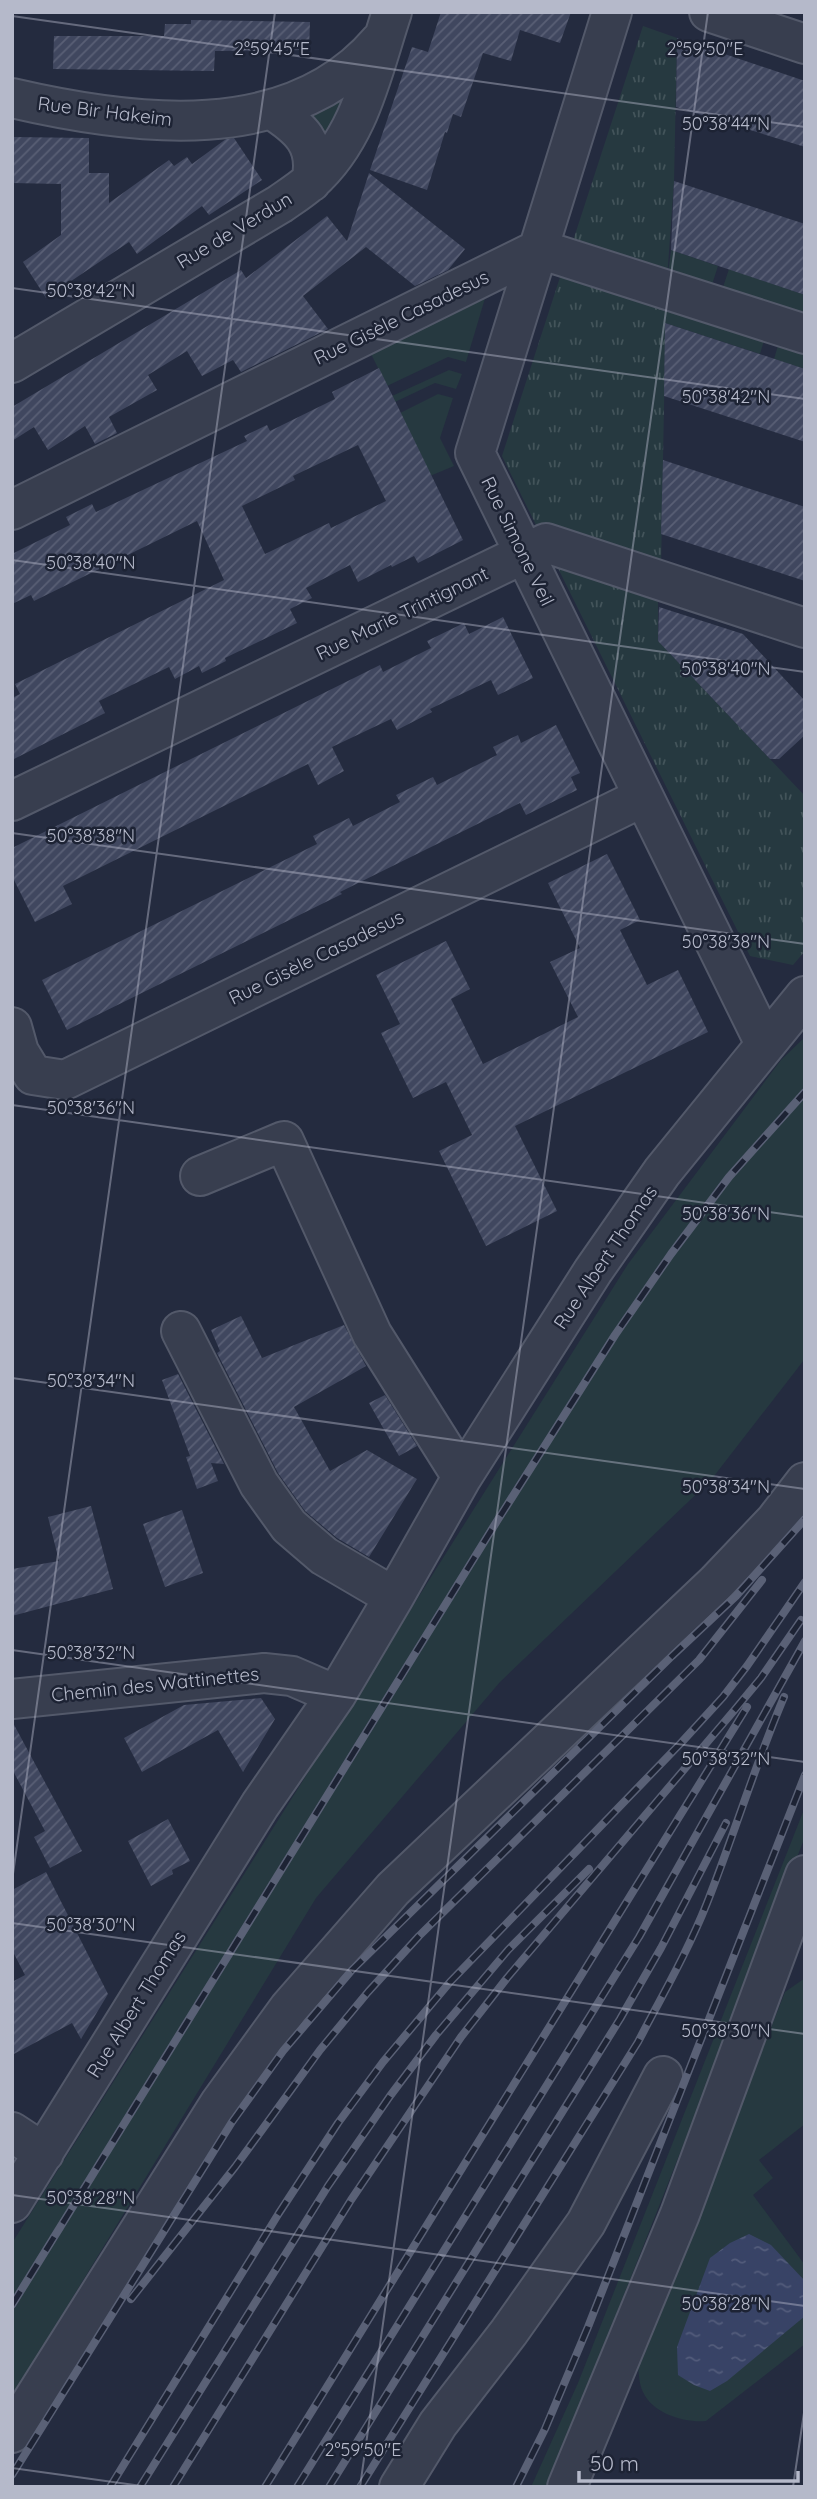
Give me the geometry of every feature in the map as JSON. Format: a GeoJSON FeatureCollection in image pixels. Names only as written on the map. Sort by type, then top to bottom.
{"type":"FeatureCollection","features":[{"type":"Feature","properties":{"kind":"street","name":"Rue Simone Veil"},"geometry":{"type":"LineString","coordinates":[[612,12],[475,453],[765,1044]]}},
{"type":"Feature","properties":{"kind":"street"},"geometry":{"type":"LineString","coordinates":[[709,12],[805,44]]}},
{"type":"Feature","properties":{"kind":"street","name":"Rue Bir Hakeim"},"geometry":{"type":"LineString","coordinates":[[12,97],[118,117],[171,121],[223,118],[271,110],[309,96],[345,76],[358,66],[388,25]]}},
{"type":"Feature","properties":{"kind":"street","name":"Rue de Verdun"},"geometry":{"type":"LineString","coordinates":[[12,363],[280,204],[311,182],[336,152],[358,117],[388,25]]}},
{"type":"Feature","properties":{"kind":"street","name":"Rue de Verdun"},"geometry":{"type":"LineString","coordinates":[[271,110],[291,122],[306,140],[314,161],[311,182]]}},
{"type":"Feature","properties":{"kind":"street"},"geometry":{"type":"LineString","coordinates":[[539,249],[805,334]]}},
{"type":"Feature","properties":{"kind":"street","name":"Rue Gisèle Casadesus"},"geometry":{"type":"LineString","coordinates":[[12,510],[539,249]]}},
{"type":"Feature","properties":{"kind":"street","name":"Rue Marie Trintignant"},"geometry":{"type":"LineString","coordinates":[[12,801],[546,543],[805,628]]}},
{"type":"Feature","properties":{"kind":"street","name":"Rue Gisèle Casadesus"},"geometry":{"type":"LineString","coordinates":[[12,1027],[19,1052],[33,1075],[65,1080],[643,797]]}},
{"type":"Feature","properties":{"kind":"street","name":"Rue Albert Thomas"},"geometry":{"type":"LineString","coordinates":[[12,2203],[260,1805],[325,1690],[428,1535],[461,1477],[618,1234],[662,1172],[805,996]]}},
{"type":"Feature","properties":{"kind":"street"},"geometry":{"type":"LineString","coordinates":[[200,1177],[284,1141],[372,1335],[461,1477]]}},
{"type":"Feature","properties":{"kind":"street"},"geometry":{"type":"LineString","coordinates":[[181,1331],[258,1484],[289,1526],[324,1556],[389,1594]]}},
{"type":"Feature","properties":{"kind":"street"},"geometry":{"type":"LineString","coordinates":[[12,2433],[219,2103],[289,2008],[393,1889],[716,1583],[775,1521],[805,1482]]}},
{"type":"Feature","properties":{"kind":"street","name":"Chemin des Wattinettes"},"geometry":{"type":"LineString","coordinates":[[12,1699],[264,1673],[292,1676],[325,1690]]}},
{"type":"Feature","properties":{"kind":"street"},"geometry":{"type":"LineString","coordinates":[[567,2487],[680,2214],[805,1875]]}},
{"type":"Feature","properties":{"kind":"street"},"geometry":{"type":"LineString","coordinates":[[400,2487],[438,2424],[509,2332],[586,2223],[663,2076]]}},
{"type":"Feature","properties":{"kind":"street"},"geometry":{"type":"LineString","coordinates":[[12,2132],[44,2153]]}},
{"type":"Feature","properties":{"kind":"green space"},"geometry":{"type":"Polygon","coordinates":[[[643,26],[677,38],[674,181],[667,280],[570,250],[643,26]]]}},
{"type":"Feature","properties":{"kind":"green space"},"geometry":{"type":"Polygon","coordinates":[[[348,90],[327,144],[305,108],[348,90]]]}},
{"type":"Feature","properties":{"kind":"green space"},"geometry":{"type":"Polygon","coordinates":[[[671,250],[718,266],[709,294],[667,280],[671,250]]]}},
{"type":"Feature","properties":{"kind":"green space"},"geometry":{"type":"Polygon","coordinates":[[[564,265],[666,298],[661,568],[538,529],[502,456],[564,265]]]}},
{"type":"Feature","properties":{"kind":"green space"},"geometry":{"type":"Polygon","coordinates":[[[729,269],[805,295],[805,324],[720,296],[729,269]]]}},
{"type":"Feature","properties":{"kind":"green space"},"geometry":{"type":"Polygon","coordinates":[[[486,295],[466,362],[448,357],[387,386],[370,352],[486,295]]]}},
{"type":"Feature","properties":{"kind":"green space"},"geometry":{"type":"Polygon","coordinates":[[[666,298],[767,331],[760,354],[665,323],[666,298]]]}},
{"type":"Feature","properties":{"kind":"green space"},"geometry":{"type":"Polygon","coordinates":[[[781,335],[805,343],[805,369],[774,359],[781,335]]]}},
{"type":"Feature","properties":{"kind":"green space"},"geometry":{"type":"Polygon","coordinates":[[[449,370],[462,374],[456,389],[435,383],[395,402],[392,396],[449,370]]]}},
{"type":"Feature","properties":{"kind":"green space"},"geometry":{"type":"Polygon","coordinates":[[[438,394],[453,398],[440,438],[454,466],[430,476],[400,413],[438,394]]]}},
{"type":"Feature","properties":{"kind":"green space"},"geometry":{"type":"Polygon","coordinates":[[[549,550],[658,587],[658,641],[805,796],[805,951],[793,965],[750,956],[549,550]]]}},
{"type":"Feature","properties":{"kind":"green space"},"geometry":{"type":"Polygon","coordinates":[[[805,1037],[804,1360],[711,1480],[500,1682],[316,1898],[12,2397],[12,2243],[628,1264],[781,1060],[805,1037]]]}},
{"type":"Feature","properties":{"kind":"green space"},"geometry":{"type":"Polygon","coordinates":[[[805,1807],[805,1837],[548,2487],[531,2487],[578,2383],[805,1807]]]}},
{"type":"Feature","properties":{"kind":"green space"},"geometry":{"type":"Polygon","coordinates":[[[805,1978],[805,2124],[759,2160],[773,2178],[753,2195],[805,2265],[805,2344],[706,2421],[679,2419],[670,2416],[648,2400],[641,2386],[638,2365],[785,1992],[805,1978]]]}},
{"type":"Feature","properties":{"kind":"water"},"geometry":{"type":"Polygon","coordinates":[[[749,2234],[771,2245],[805,2281],[805,2316],[727,2381],[710,2391],[678,2375],[677,2347],[710,2258],[730,2243],[749,2234]]]}},
{"type":"Feature","properties":{"kind":"building"},"geometry":{"type":"Polygon","coordinates":[[[441,12],[571,12],[560,43],[520,30],[511,61],[483,53],[461,117],[453,114],[447,133],[445,132],[427,190],[370,170],[412,47],[428,52],[441,12]]]}},
{"type":"Feature","properties":{"kind":"building"},"geometry":{"type":"Polygon","coordinates":[[[191,20],[310,22],[309,50],[215,51],[214,71],[53,69],[54,36],[164,36],[165,24],[191,24],[191,20]]]}},
{"type":"Feature","properties":{"kind":"building"},"geometry":{"type":"Polygon","coordinates":[[[677,38],[805,81],[805,147],[676,107],[677,38]]]}},
{"type":"Feature","properties":{"kind":"building"},"geometry":{"type":"Polygon","coordinates":[[[12,137],[89,138],[89,173],[109,173],[109,203],[169,160],[174,166],[187,157],[192,164],[226,139],[234,138],[262,180],[209,215],[202,206],[137,254],[129,242],[46,298],[23,262],[61,235],[61,184],[12,183],[12,137]]]}},
{"type":"Feature","properties":{"kind":"building"},"geometry":{"type":"Polygon","coordinates":[[[369,173],[465,249],[448,270],[415,286],[366,247],[303,296],[328,329],[241,372],[233,360],[202,376],[187,351],[148,375],[157,390],[109,417],[117,433],[95,444],[85,426],[48,450],[34,427],[12,441],[12,407],[241,270],[246,278],[327,216],[347,241],[369,173]]]}},
{"type":"Feature","properties":{"kind":"building"},"geometry":{"type":"Polygon","coordinates":[[[674,181],[805,224],[805,295],[671,250],[674,181]]]}},
{"type":"Feature","properties":{"kind":"building"},"geometry":{"type":"Polygon","coordinates":[[[665,323],[805,369],[805,442],[664,396],[665,323]]]}},
{"type":"Feature","properties":{"kind":"building"},"geometry":{"type":"Polygon","coordinates":[[[379,368],[463,540],[418,563],[414,556],[358,582],[350,565],[306,588],[312,598],[290,609],[297,623],[225,658],[226,661],[202,673],[199,666],[175,679],[169,667],[99,701],[105,713],[12,760],[12,698],[20,694],[15,684],[224,580],[197,521],[34,601],[31,595],[12,604],[12,554],[70,525],[66,517],[92,504],[96,512],[247,441],[244,436],[267,425],[270,431],[335,399],[332,392],[379,368]],[[358,445],[293,476],[295,480],[242,506],[265,554],[329,523],[331,528],[386,501],[358,445]]]}},
{"type":"Feature","properties":{"kind":"building"},"geometry":{"type":"Polygon","coordinates":[[[663,460],[805,507],[805,581],[661,534],[663,460]]]}},
{"type":"Feature","properties":{"kind":"building"},"geometry":{"type":"Polygon","coordinates":[[[659,607],[743,634],[805,701],[805,735],[779,759],[770,759],[658,641],[659,607]]]}},
{"type":"Feature","properties":{"kind":"building"},"geometry":{"type":"Polygon","coordinates":[[[503,617],[533,678],[498,695],[491,680],[430,709],[432,712],[397,730],[391,719],[332,747],[344,771],[318,785],[308,764],[63,886],[72,904],[35,922],[12,876],[12,848],[380,665],[383,672],[431,648],[427,641],[464,623],[469,634],[503,617]]]}},
{"type":"Feature","properties":{"kind":"building"},"geometry":{"type":"Polygon","coordinates":[[[556,725],[580,773],[571,777],[577,790],[526,815],[520,803],[67,1030],[42,980],[317,844],[313,836],[349,818],[353,826],[400,802],[396,795],[433,777],[437,785],[497,755],[493,747],[518,735],[521,743],[556,725]]]}},
{"type":"Feature","properties":{"kind":"building"},"geometry":{"type":"Polygon","coordinates":[[[607,854],[640,920],[620,930],[647,985],[678,970],[708,1032],[515,1126],[557,1211],[486,1246],[439,1151],[472,1135],[446,1082],[413,1098],[381,1033],[400,1024],[376,975],[446,941],[470,989],[451,999],[483,1064],[578,1017],[550,962],[580,948],[548,883],[607,854]]]}},
{"type":"Feature","properties":{"kind":"building"},"geometry":{"type":"Polygon","coordinates":[[[241,1316],[262,1358],[344,1325],[366,1366],[294,1407],[330,1471],[367,1450],[417,1479],[369,1557],[337,1538],[305,1511],[278,1473],[217,1353],[220,1351],[211,1330],[241,1316]]]}},
{"type":"Feature","properties":{"kind":"building"},"geometry":{"type":"Polygon","coordinates":[[[178,1374],[224,1464],[211,1463],[218,1481],[197,1489],[186,1457],[190,1456],[162,1380],[178,1374]]]}},
{"type":"Feature","properties":{"kind":"building"},"geometry":{"type":"Polygon","coordinates":[[[385,1395],[417,1446],[399,1456],[369,1403],[385,1395]]]}},
{"type":"Feature","properties":{"kind":"building"},"geometry":{"type":"Polygon","coordinates":[[[91,1506],[113,1589],[12,1616],[12,1569],[59,1561],[48,1517],[91,1506]]]}},
{"type":"Feature","properties":{"kind":"building"},"geometry":{"type":"Polygon","coordinates":[[[182,1510],[203,1573],[165,1587],[143,1524],[182,1510]]]}},
{"type":"Feature","properties":{"kind":"building"},"geometry":{"type":"Polygon","coordinates":[[[261,1698],[275,1719],[243,1772],[218,1730],[142,1772],[124,1738],[184,1705],[261,1698]]]}},
{"type":"Feature","properties":{"kind":"building"},"geometry":{"type":"Polygon","coordinates":[[[12,1721],[82,1851],[50,1868],[34,1837],[45,1831],[12,1769],[12,1721]]]}},
{"type":"Feature","properties":{"kind":"building"},"geometry":{"type":"Polygon","coordinates":[[[168,1819],[190,1861],[172,1870],[173,1874],[151,1886],[128,1841],[168,1819]]]}},
{"type":"Feature","properties":{"kind":"building"},"geometry":{"type":"Polygon","coordinates":[[[46,1872],[108,1994],[81,2039],[72,2023],[12,2055],[12,1982],[25,1975],[12,1950],[12,1890],[46,1872]]]}},
{"type":"Feature","properties":{"kind":"railway"},"geometry":{"type":"LineString","coordinates":[[12,2305],[615,1335],[729,1177],[805,1092]]}},
{"type":"Feature","properties":{"kind":"railway"},"geometry":{"type":"LineString","coordinates":[[12,2475],[232,2122],[283,2051],[352,1970],[736,1596],[805,1519]]}},
{"type":"Feature","properties":{"kind":"railway"},"geometry":{"type":"LineString","coordinates":[[131,2299],[235,2167],[320,2050],[368,1992],[419,1936],[699,1660],[762,1580]]}},
{"type":"Feature","properties":{"kind":"railway"},"geometry":{"type":"LineString","coordinates":[[110,2487],[279,2213],[338,2123],[383,2062],[450,1982],[723,1697],[805,1582]]}},
{"type":"Feature","properties":{"kind":"railway"},"geometry":{"type":"LineString","coordinates":[[173,2487],[351,2200],[461,2037],[507,1978],[761,1678],[801,1620]]}},
{"type":"Feature","properties":{"kind":"railway"},"geometry":{"type":"LineString","coordinates":[[297,2487],[639,1937],[805,1641]]}},
{"type":"Feature","properties":{"kind":"railway"},"geometry":{"type":"LineString","coordinates":[[360,2487],[638,2042],[700,1921],[784,1697]]}},
{"type":"Feature","properties":{"kind":"railway"},"geometry":{"type":"LineString","coordinates":[[265,2487],[747,1707]]}},
{"type":"Feature","properties":{"kind":"railway"},"geometry":{"type":"LineString","coordinates":[[516,2487],[545,2429],[588,2327],[805,1775]]}},
{"type":"Feature","properties":{"kind":"railway"},"geometry":{"type":"LineString","coordinates":[[329,2487],[620,2019],[661,1948],[726,1823]]}},
{"type":"Feature","properties":{"kind":"railway"},"geometry":{"type":"LineString","coordinates":[[140,2487],[328,2186],[390,2096],[436,2035],[508,1950],[589,1869]]}}]}
